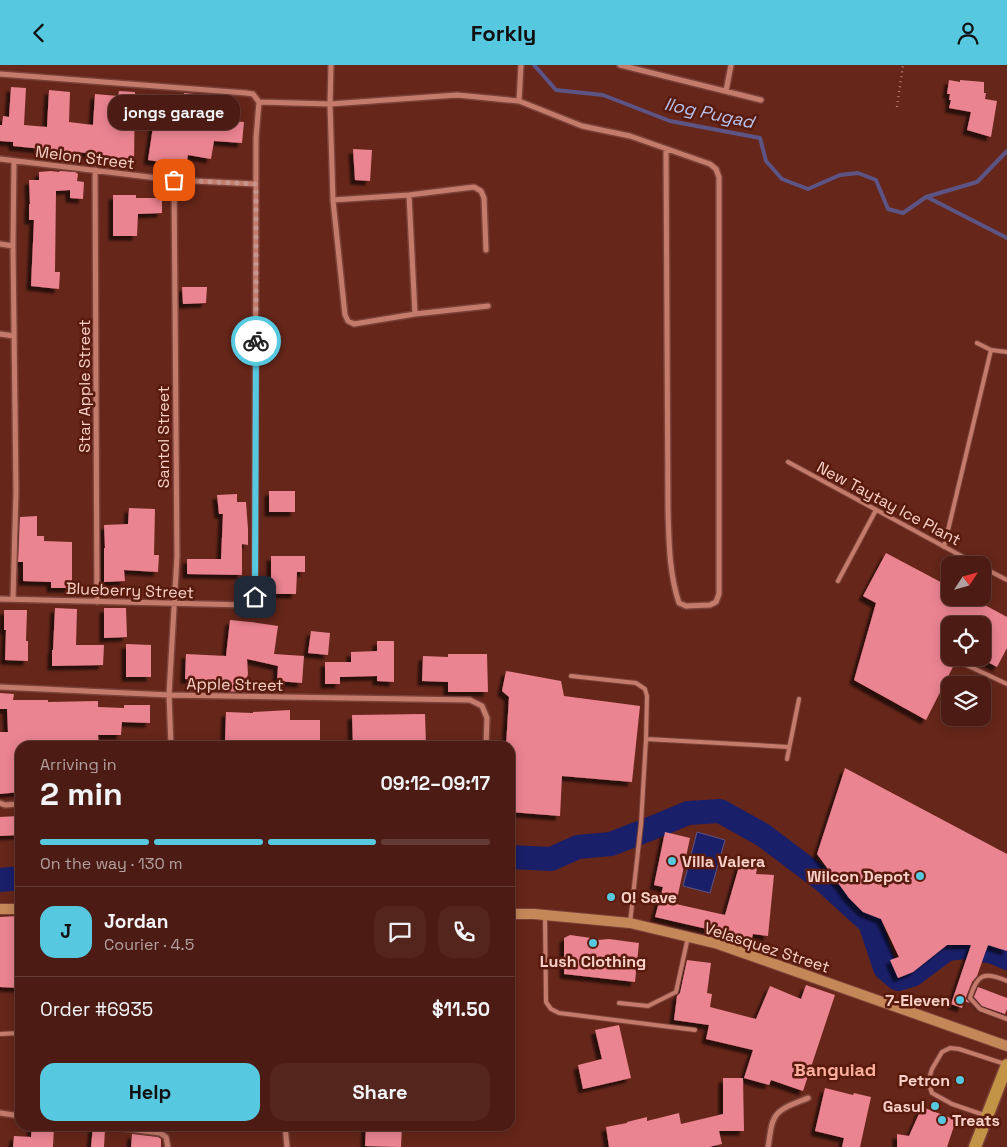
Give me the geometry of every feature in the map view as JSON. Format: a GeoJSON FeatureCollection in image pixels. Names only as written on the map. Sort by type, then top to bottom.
{"type":"FeatureCollection","features":[{"type":"Feature","properties":{"kind":"main road"},"geometry":{"type":"LineString","coordinates":[[0,909],[15,909]]}},
{"type":"Feature","properties":{"kind":"main road","name":"Velasquez Street"},"geometry":{"type":"LineString","coordinates":[[515,914],[630,923],[718,944],[1007,1046]]}},
{"type":"Feature","properties":{"kind":"main road"},"geometry":{"type":"LineString","coordinates":[[975,1147],[1007,1065]]}},
{"type":"Feature","properties":{"kind":"street"},"geometry":{"type":"LineString","coordinates":[[331,65],[330,104],[333,200],[345,315],[348,321],[354,324],[416,314],[488,306]]}},
{"type":"Feature","properties":{"kind":"street"},"geometry":{"type":"LineString","coordinates":[[519,101],[521,65]]}},
{"type":"Feature","properties":{"kind":"street"},"geometry":{"type":"LineString","coordinates":[[620,65],[761,100]]}},
{"type":"Feature","properties":{"kind":"street"},"geometry":{"type":"LineString","coordinates":[[726,91],[731,65]]}},
{"type":"Feature","properties":{"kind":"street"},"geometry":{"type":"LineString","coordinates":[[0,74],[253,95],[259,102],[256,137],[256,184]]}},
{"type":"Feature","properties":{"kind":"street"},"geometry":{"type":"LineString","coordinates":[[259,102],[330,104],[457,95],[519,101],[582,126],[630,136],[710,164],[716,169],[719,177],[719,594],[716,602],[710,605],[686,606],[679,603],[670,553],[666,149]]}},
{"type":"Feature","properties":{"kind":"street","name":"Melon Street"},"geometry":{"type":"LineString","coordinates":[[0,159],[174,180],[256,184]]}},
{"type":"Feature","properties":{"kind":"street"},"geometry":{"type":"LineString","coordinates":[[13,599],[16,491],[13,246],[14,161]]}},
{"type":"Feature","properties":{"kind":"street","name":"Star Apple Street"},"geometry":{"type":"LineString","coordinates":[[95,170],[97,602]]}},
{"type":"Feature","properties":{"kind":"street","name":"Santol Street"},"geometry":{"type":"LineString","coordinates":[[171,741],[169,695],[177,556],[174,180]]}},
{"type":"Feature","properties":{"kind":"street","name":"Blueberry Street"},"geometry":{"type":"LineString","coordinates":[[0,599],[175,604],[246,605],[252,603],[255,597],[256,184]]}},
{"type":"Feature","properties":{"kind":"street"},"geometry":{"type":"LineString","coordinates":[[333,200],[409,195],[474,187],[481,191],[484,198],[486,250]]}},
{"type":"Feature","properties":{"kind":"street"},"geometry":{"type":"LineString","coordinates":[[409,195],[416,314]]}},
{"type":"Feature","properties":{"kind":"street"},"geometry":{"type":"LineString","coordinates":[[0,243],[13,246]]}},
{"type":"Feature","properties":{"kind":"street"},"geometry":{"type":"LineString","coordinates":[[0,333],[14,336]]}},
{"type":"Feature","properties":{"kind":"street","name":"Apple Street"},"geometry":{"type":"LineString","coordinates":[[0,687],[169,695],[470,700],[482,706],[488,718],[486,741]]}},
{"type":"Feature","properties":{"kind":"street"},"geometry":{"type":"LineString","coordinates":[[0,803],[5,805],[15,804]]}},
{"type":"Feature","properties":{"kind":"street"},"geometry":{"type":"LineString","coordinates":[[768,1147],[773,1120],[777,1113],[808,1098]]}},
{"type":"Feature","properties":{"kind":"street"},"geometry":{"type":"LineString","coordinates":[[0,1113],[15,1114]]}},
{"type":"Feature","properties":{"kind":"street"},"geometry":{"type":"LineString","coordinates":[[145,1131],[160,1133],[166,1137],[168,1147]]}},
{"type":"Feature","properties":{"kind":"street"},"geometry":{"type":"LineString","coordinates":[[285,1131],[287,1147]]}},
{"type":"Feature","properties":{"kind":"lane"},"geometry":{"type":"LineString","coordinates":[[977,343],[991,350],[1007,352]]}},
{"type":"Feature","properties":{"kind":"lane"},"geometry":{"type":"LineString","coordinates":[[944,547],[991,350]]}},
{"type":"Feature","properties":{"kind":"lane","name":"New Taytay Ice Plant"},"geometry":{"type":"LineString","coordinates":[[788,462],[961,556]]}},
{"type":"Feature","properties":{"kind":"lane"},"geometry":{"type":"LineString","coordinates":[[838,581],[876,510]]}},
{"type":"Feature","properties":{"kind":"lane"},"geometry":{"type":"LineString","coordinates":[[991,572],[1007,580]]}},
{"type":"Feature","properties":{"kind":"lane"},"geometry":{"type":"LineString","coordinates":[[968,666],[1007,684]]}},
{"type":"Feature","properties":{"kind":"lane"},"geometry":{"type":"LineString","coordinates":[[571,676],[636,683],[644,689],[646,696],[642,824],[630,923]]}},
{"type":"Feature","properties":{"kind":"lane"},"geometry":{"type":"LineString","coordinates":[[786,759],[799,699]]}},
{"type":"Feature","properties":{"kind":"lane"},"geometry":{"type":"LineString","coordinates":[[646,739],[789,747]]}},
{"type":"Feature","properties":{"kind":"lane"},"geometry":{"type":"LineString","coordinates":[[545,915],[546,1002],[551,1009],[560,1013],[696,1030]]}},
{"type":"Feature","properties":{"kind":"lane"},"geometry":{"type":"LineString","coordinates":[[619,1003],[648,1006],[676,992],[688,937]]}},
{"type":"Feature","properties":{"kind":"lane"},"geometry":{"type":"LineString","coordinates":[[1007,981],[998,977],[984,975],[978,979],[972,988],[970,998],[980,1009],[1007,1019]]}},
{"type":"Feature","properties":{"kind":"lane"},"geometry":{"type":"LineString","coordinates":[[0,1034],[15,1033]]}},
{"type":"Feature","properties":{"kind":"lane"},"geometry":{"type":"LineString","coordinates":[[987,1116],[952,1104],[932,1093],[928,1083],[932,1069],[942,1051],[950,1048],[959,1049],[1007,1065]]}},
{"type":"Feature","properties":{"kind":"path"},"geometry":{"type":"LineString","coordinates":[[897,107],[902,65]]}},
{"type":"Feature","properties":{"kind":"shaded area"},"geometry":{"type":"Polygon","coordinates":[[[697,832],[725,840],[710,893],[683,886],[697,832]]]}},
{"type":"Feature","properties":{"kind":"building"},"geometry":{"type":"Polygon","coordinates":[[[949,80],[984,82],[985,99],[997,101],[991,137],[967,130],[971,112],[949,108],[951,100],[949,100],[950,94],[947,94],[949,80]]]}},
{"type":"Feature","properties":{"kind":"building"},"geometry":{"type":"Polygon","coordinates":[[[11,87],[26,88],[24,125],[47,127],[49,90],[70,92],[69,122],[93,125],[95,94],[118,96],[119,91],[135,92],[134,160],[78,152],[76,164],[61,162],[62,151],[13,146],[13,142],[0,141],[0,125],[2,125],[3,116],[9,117],[11,87]]]}},
{"type":"Feature","properties":{"kind":"building"},"geometry":{"type":"Polygon","coordinates":[[[184,93],[204,95],[201,123],[231,128],[232,121],[244,122],[242,143],[214,141],[211,159],[188,155],[186,166],[148,160],[154,120],[158,120],[158,94],[184,97],[184,93]]]}},
{"type":"Feature","properties":{"kind":"building"},"geometry":{"type":"Polygon","coordinates":[[[353,149],[372,150],[370,181],[355,180],[353,149]]]}},
{"type":"Feature","properties":{"kind":"building"},"geometry":{"type":"Polygon","coordinates":[[[39,172],[75,172],[78,174],[77,181],[84,182],[83,199],[70,198],[70,190],[56,191],[55,272],[60,272],[59,289],[31,286],[34,220],[29,220],[29,180],[39,180],[39,172]]]}},
{"type":"Feature","properties":{"kind":"building"},"geometry":{"type":"Polygon","coordinates":[[[113,195],[136,195],[136,198],[162,198],[162,213],[138,214],[137,236],[113,236],[113,195]]]}},
{"type":"Feature","properties":{"kind":"building"},"geometry":{"type":"Polygon","coordinates":[[[182,287],[207,287],[206,303],[183,304],[182,287]]]}},
{"type":"Feature","properties":{"kind":"building"},"geometry":{"type":"Polygon","coordinates":[[[269,491],[295,491],[295,512],[269,512],[269,491]]]}},
{"type":"Feature","properties":{"kind":"building"},"geometry":{"type":"Polygon","coordinates":[[[237,494],[237,502],[246,502],[248,529],[248,545],[242,544],[242,575],[187,574],[187,559],[221,559],[223,514],[219,514],[217,495],[237,494]]]}},
{"type":"Feature","properties":{"kind":"building"},"geometry":{"type":"Polygon","coordinates":[[[129,508],[155,509],[154,555],[159,555],[158,572],[124,570],[125,581],[104,582],[104,525],[128,524],[129,508]]]}},
{"type":"Feature","properties":{"kind":"building"},"geometry":{"type":"Polygon","coordinates":[[[37,516],[37,536],[44,536],[44,541],[72,542],[72,588],[51,588],[51,582],[23,581],[23,562],[18,562],[20,517],[37,516]]]}},
{"type":"Feature","properties":{"kind":"building"},"geometry":{"type":"Polygon","coordinates":[[[886,553],[941,582],[941,606],[987,606],[1007,617],[1007,648],[997,667],[991,664],[991,616],[941,616],[941,666],[953,666],[948,676],[941,676],[941,690],[926,720],[854,680],[876,603],[863,596],[886,553]]]}},
{"type":"Feature","properties":{"kind":"building"},"geometry":{"type":"Polygon","coordinates":[[[271,556],[305,556],[305,572],[297,572],[296,594],[271,594],[271,556]]]}},
{"type":"Feature","properties":{"kind":"building"},"geometry":{"type":"Polygon","coordinates":[[[55,608],[77,609],[76,645],[104,645],[103,665],[52,666],[55,608]]]}},
{"type":"Feature","properties":{"kind":"building"},"geometry":{"type":"Polygon","coordinates":[[[104,608],[126,608],[127,637],[104,638],[104,608]]]}},
{"type":"Feature","properties":{"kind":"building"},"geometry":{"type":"Polygon","coordinates":[[[4,610],[27,610],[26,641],[28,641],[28,661],[5,660],[6,630],[4,630],[4,610]]]}},
{"type":"Feature","properties":{"kind":"building"},"geometry":{"type":"Polygon","coordinates":[[[230,620],[278,626],[274,654],[304,656],[302,683],[277,681],[278,666],[247,659],[248,674],[243,692],[226,691],[226,681],[185,679],[186,654],[226,656],[230,620]]]}},
{"type":"Feature","properties":{"kind":"building"},"geometry":{"type":"Polygon","coordinates":[[[311,631],[330,633],[328,655],[308,653],[311,631]]]}},
{"type":"Feature","properties":{"kind":"building"},"geometry":{"type":"Polygon","coordinates":[[[377,641],[394,641],[394,682],[377,681],[377,676],[340,677],[340,684],[325,684],[325,662],[351,662],[351,652],[377,651],[377,641]]]}},
{"type":"Feature","properties":{"kind":"building"},"geometry":{"type":"Polygon","coordinates":[[[126,644],[151,645],[151,677],[126,677],[126,644]]]}},
{"type":"Feature","properties":{"kind":"building"},"geometry":{"type":"Polygon","coordinates":[[[448,654],[487,654],[488,692],[448,692],[448,682],[422,681],[423,656],[448,657],[448,654]]]}},
{"type":"Feature","properties":{"kind":"building"},"geometry":{"type":"Polygon","coordinates":[[[506,671],[561,681],[564,696],[640,706],[632,782],[562,776],[560,816],[515,812],[515,741],[506,741],[509,697],[502,691],[506,671]]]}},
{"type":"Feature","properties":{"kind":"building"},"geometry":{"type":"Polygon","coordinates":[[[0,693],[14,694],[13,700],[48,700],[48,702],[98,701],[98,707],[124,708],[124,705],[150,705],[150,723],[122,722],[121,735],[98,735],[99,741],[15,741],[15,792],[0,794],[0,732],[8,732],[7,709],[0,709],[0,693]]]}},
{"type":"Feature","properties":{"kind":"building"},"geometry":{"type":"Polygon","coordinates":[[[290,710],[290,720],[320,720],[320,741],[225,741],[226,712],[290,710]]]}},
{"type":"Feature","properties":{"kind":"building"},"geometry":{"type":"Polygon","coordinates":[[[425,714],[426,741],[353,741],[352,715],[425,714]]]}},
{"type":"Feature","properties":{"kind":"building","name":"Wilcon Depot"},"geometry":{"type":"Polygon","coordinates":[[[845,768],[1007,854],[1007,951],[988,945],[977,976],[972,982],[966,997],[970,1003],[964,1001],[962,1008],[951,1004],[971,945],[947,945],[913,972],[898,978],[890,960],[899,957],[881,919],[863,912],[849,898],[817,854],[845,768]]]}},
{"type":"Feature","properties":{"kind":"building"},"geometry":{"type":"Polygon","coordinates":[[[15,816],[15,835],[0,836],[0,817],[15,816]]]}},
{"type":"Feature","properties":{"kind":"building"},"geometry":{"type":"Polygon","coordinates":[[[665,832],[690,838],[676,904],[725,915],[740,863],[757,868],[756,874],[774,875],[768,936],[753,934],[751,942],[720,932],[655,917],[663,887],[654,885],[665,832]]]}},
{"type":"Feature","properties":{"kind":"building"},"geometry":{"type":"Polygon","coordinates":[[[15,916],[15,988],[0,987],[0,917],[15,916]]]}},
{"type":"Feature","properties":{"kind":"building"},"geometry":{"type":"Polygon","coordinates":[[[570,935],[598,940],[609,939],[639,943],[635,982],[564,974],[564,938],[570,935]]]}},
{"type":"Feature","properties":{"kind":"building"},"geometry":{"type":"Polygon","coordinates":[[[687,960],[711,963],[707,993],[712,994],[710,1007],[756,1019],[770,986],[801,999],[806,985],[835,995],[803,1091],[771,1080],[769,1085],[744,1078],[753,1050],[706,1039],[709,1025],[674,1020],[677,996],[680,993],[687,960]]]}},
{"type":"Feature","properties":{"kind":"building"},"geometry":{"type":"Polygon","coordinates":[[[978,987],[1007,998],[1005,1014],[982,1006],[974,997],[978,987]]]}},
{"type":"Feature","properties":{"kind":"building"},"geometry":{"type":"Polygon","coordinates":[[[619,1025],[631,1078],[583,1089],[578,1065],[602,1059],[595,1030],[619,1025]]]}},
{"type":"Feature","properties":{"kind":"building"},"geometry":{"type":"Polygon","coordinates":[[[723,1078],[743,1078],[744,1131],[719,1131],[722,1144],[709,1147],[609,1147],[606,1127],[647,1117],[647,1121],[679,1113],[681,1124],[723,1114],[723,1078]]]}},
{"type":"Feature","properties":{"kind":"building"},"geometry":{"type":"Polygon","coordinates":[[[825,1088],[871,1097],[860,1147],[842,1147],[844,1138],[815,1131],[825,1088]]]}},
{"type":"Feature","properties":{"kind":"building"},"geometry":{"type":"Polygon","coordinates":[[[922,1107],[956,1120],[947,1147],[897,1147],[897,1134],[909,1136],[922,1107]]]}},
{"type":"Feature","properties":{"kind":"building"},"geometry":{"type":"Polygon","coordinates":[[[32,1131],[54,1131],[53,1147],[13,1147],[14,1136],[31,1137],[32,1131]]]}},
{"type":"Feature","properties":{"kind":"building"},"geometry":{"type":"Polygon","coordinates":[[[93,1131],[105,1131],[104,1147],[91,1147],[93,1131]]]}},
{"type":"Feature","properties":{"kind":"building"},"geometry":{"type":"Polygon","coordinates":[[[366,1131],[402,1131],[401,1147],[365,1146],[366,1131]]]}},
{"type":"Feature","properties":{"kind":"building"},"geometry":{"type":"Polygon","coordinates":[[[132,1134],[158,1137],[161,1139],[161,1147],[131,1147],[132,1134]]]}},
{"type":"Feature","properties":{"kind":"waterway","name":"Ilog Pugad"},"geometry":{"type":"LineString","coordinates":[[534,65],[556,90],[603,95],[670,121],[760,138],[766,161],[782,179],[808,189],[840,175],[858,173],[876,180],[888,209],[903,213],[926,197],[977,182],[1007,151]]}},
{"type":"Feature","properties":{"kind":"waterway","name":"Ilog Pugad"},"geometry":{"type":"LineString","coordinates":[[927,197],[1007,238]]}},
{"type":"Feature","properties":{"kind":"waterway"},"geometry":{"type":"LineString","coordinates":[[515,857],[551,859],[578,847],[611,844],[688,813],[720,811],[763,835],[824,881],[870,923],[885,968],[898,979],[912,975],[947,949],[965,947],[993,952],[1007,958]]}},
{"type":"Feature","properties":{"kind":"waterway"},"geometry":{"type":"LineString","coordinates":[[0,880],[15,878]]}},
{"type":"Feature","properties":{"kind":"way so far"},"geometry":{"type":"LineString","coordinates":[[174,180],[256,184],[256,341]]}},
{"type":"Feature","properties":{"kind":"place","name":"jongs garage"},"geometry":{"type":"Point","coordinates":[174,180]}},
{"type":"Feature","properties":{"kind":"place","name":"Villa Valera"},"geometry":{"type":"Point","coordinates":[672,861]}},
{"type":"Feature","properties":{"kind":"place","name":"Wilcon Depot"},"geometry":{"type":"Point","coordinates":[920,876]}},
{"type":"Feature","properties":{"kind":"place","name":"O! Save"},"geometry":{"type":"Point","coordinates":[611,897]}},
{"type":"Feature","properties":{"kind":"place","name":"Lush Clothing"},"geometry":{"type":"Point","coordinates":[593,943]}},
{"type":"Feature","properties":{"kind":"place","name":"7-Eleven"},"geometry":{"type":"Point","coordinates":[960,1000]}},
{"type":"Feature","properties":{"kind":"place","name":"Petron"},"geometry":{"type":"Point","coordinates":[960,1080]}},
{"type":"Feature","properties":{"kind":"place","name":"Gasul"},"geometry":{"type":"Point","coordinates":[935,1106]}},
{"type":"Feature","properties":{"kind":"place","name":"Treats"},"geometry":{"type":"Point","coordinates":[942,1120]}},
{"type":"Feature","properties":{"kind":"district","name":"Banguiad"},"geometry":{"type":"Point","coordinates":[835,1070]}},
{"type":"Feature","properties":{"kind":"route"},"geometry":{"type":"LineString","coordinates":[[255,597],[256,341]]}}]}
